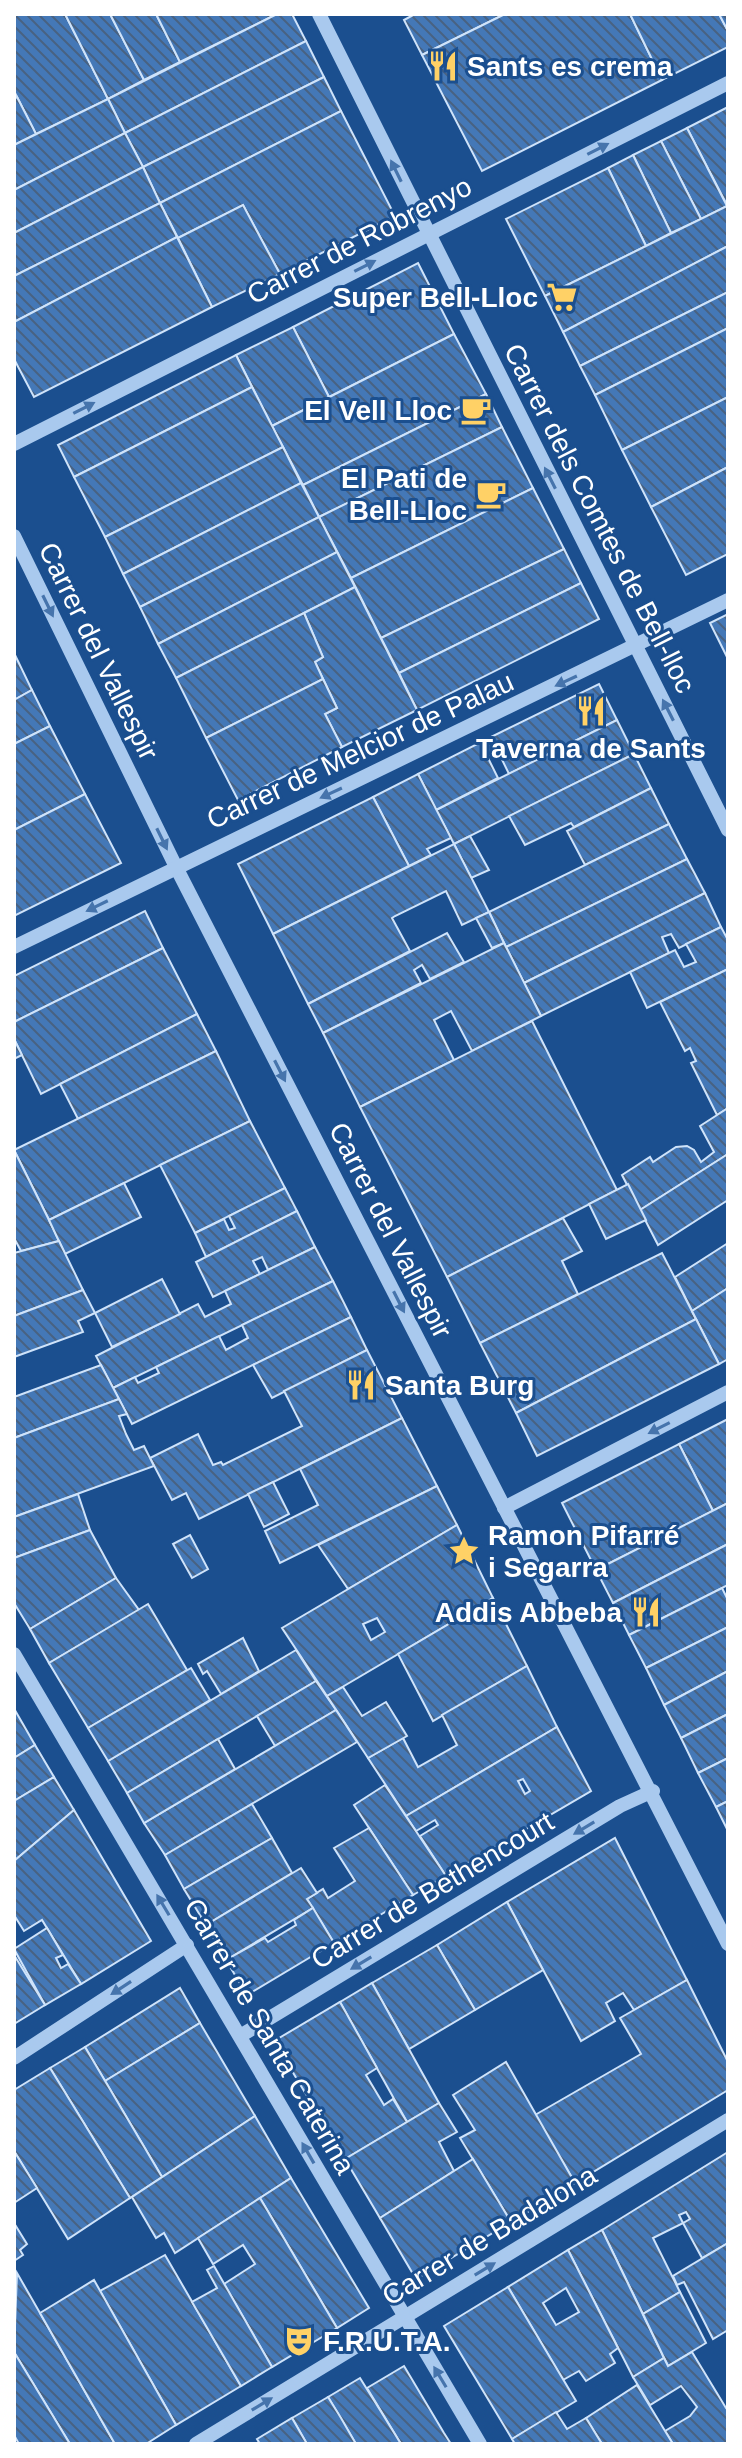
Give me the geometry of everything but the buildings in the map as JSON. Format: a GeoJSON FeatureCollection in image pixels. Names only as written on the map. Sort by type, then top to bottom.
{"type":"FeatureCollection","features":[{"type":"Feature","properties":{"kind":"street","name":"Carrer dels Comtes de Bell-lloc"},"geometry":{"type":"LineString","coordinates":[[319,14],[728,830]]}},
{"type":"Feature","properties":{"kind":"street","name":"Carrer de Robrenyo"},"geometry":{"type":"LineString","coordinates":[[14,444],[728,83]]}},
{"type":"Feature","properties":{"kind":"street","name":"Carrer del Vallespir"},"geometry":{"type":"LineString","coordinates":[[14,536],[176,867],[504,1508],[653,1791],[728,1944]]}},
{"type":"Feature","properties":{"kind":"street","name":"Carrer de Melcior de Palau"},"geometry":{"type":"LineString","coordinates":[[14,947],[728,600]]}},
{"type":"Feature","properties":{"kind":"street"},"geometry":{"type":"LineString","coordinates":[[504,1508],[728,1392]]}},
{"type":"Feature","properties":{"kind":"street","name":"Carrer de Santa Caterina"},"geometry":{"type":"LineString","coordinates":[[14,1654],[480,2444]]}},
{"type":"Feature","properties":{"kind":"street","name":"Carrer de Bethencourt"},"geometry":{"type":"LineString","coordinates":[[240,2036],[620,1806],[653,1791]]}},
{"type":"Feature","properties":{"kind":"street"},"geometry":{"type":"LineString","coordinates":[[14,2058],[187,1945]]}},
{"type":"Feature","properties":{"kind":"street","name":"Carrer de Badalona"},"geometry":{"type":"LineString","coordinates":[[196,2444],[728,2120]]}},
{"type":"Feature","properties":{"kind":"place","name":"Sants es crema"},"geometry":{"type":"Point","coordinates":[443,66]}},
{"type":"Feature","properties":{"kind":"place","name":"Super Bell-Lloc"},"geometry":{"type":"Point","coordinates":[562,297]}},
{"type":"Feature","properties":{"kind":"place","name":"El Vell Lloc"},"geometry":{"type":"Point","coordinates":[476,410]}},
{"type":"Feature","properties":{"kind":"place","name":"El Pati de Bell-Lloc"},"geometry":{"type":"Point","coordinates":[491,494]}},
{"type":"Feature","properties":{"kind":"place","name":"Taverna de Sants"},"geometry":{"type":"Point","coordinates":[591,711]}},
{"type":"Feature","properties":{"kind":"place","name":"Santa Burg"},"geometry":{"type":"Point","coordinates":[361,1385]}},
{"type":"Feature","properties":{"kind":"place","name":"Ramon Pifarré i Segarra"},"geometry":{"type":"Point","coordinates":[464,1551]}},
{"type":"Feature","properties":{"kind":"place","name":"Addis Abbeba"},"geometry":{"type":"Point","coordinates":[646,1612]}},
{"type":"Feature","properties":{"kind":"place","name":"F.R.U.T.A."},"geometry":{"type":"Point","coordinates":[299,2341]}}]}
